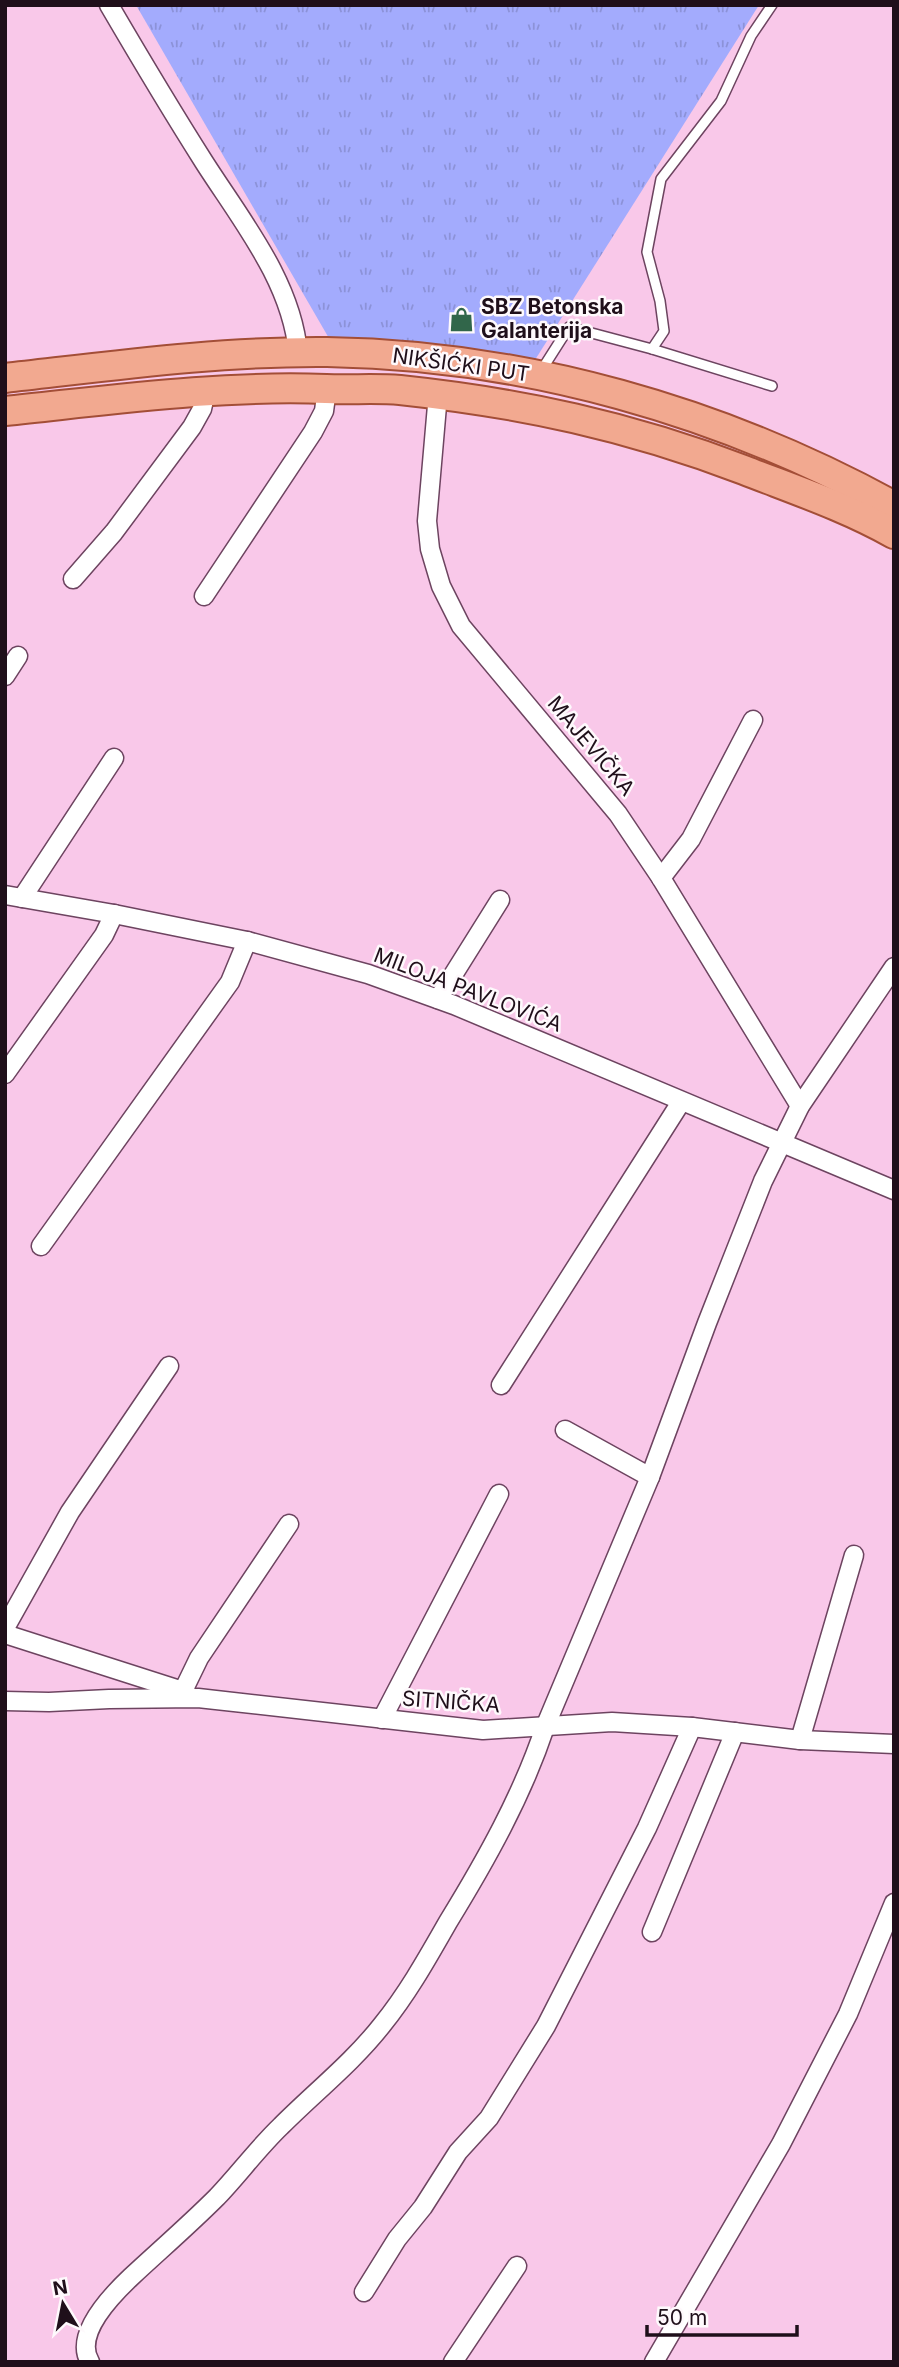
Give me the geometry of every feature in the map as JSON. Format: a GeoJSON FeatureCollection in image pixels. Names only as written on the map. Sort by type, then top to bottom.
{"type":"FeatureCollection","features":[{"type":"Feature","properties":{"kind":"main road","name":"NIKŠIĆKI PUT"},"geometry":{"type":"LineString","coordinates":[[5,378],[174,359],[298,353],[415,357],[538,375],[634,398],[731,431],[812,464],[894,506]]}},
{"type":"Feature","properties":{"kind":"main road"},"geometry":{"type":"LineString","coordinates":[[5,411],[206,391],[399,390],[499,402],[575,417],[655,438],[836,504],[894,534]]}},
{"type":"Feature","properties":{"kind":"street"},"geometry":{"type":"LineString","coordinates":[[109,5],[166,102],[275,275],[292,315],[298,353]]}},
{"type":"Feature","properties":{"kind":"street"},"geometry":{"type":"LineString","coordinates":[[204,596],[313,432],[324,411],[327,389]]}},
{"type":"Feature","properties":{"kind":"street"},"geometry":{"type":"LineString","coordinates":[[73,579],[114,532],[192,427],[202,409],[206,391]]}},
{"type":"Feature","properties":{"kind":"street","name":"MAJEVIČKA"},"geometry":{"type":"LineString","coordinates":[[438,394],[427,520],[430,549],[441,586],[461,626],[618,814],[661,878],[800,1106]]}},
{"type":"Feature","properties":{"kind":"street"},"geometry":{"type":"LineString","coordinates":[[5,676],[18,656]]}},
{"type":"Feature","properties":{"kind":"street"},"geometry":{"type":"LineString","coordinates":[[661,878],[691,839],[753,720]]}},
{"type":"Feature","properties":{"kind":"street"},"geometry":{"type":"LineString","coordinates":[[14,897],[114,758]]}},
{"type":"Feature","properties":{"kind":"street","name":"MILOJA PAVLOVIĆA"},"geometry":{"type":"LineString","coordinates":[[14,897],[247,941],[368,974],[438,999],[894,1190]]}},
{"type":"Feature","properties":{"kind":"street"},"geometry":{"type":"LineString","coordinates":[[438,999],[500,901]]}},
{"type":"Feature","properties":{"kind":"street"},"geometry":{"type":"LineString","coordinates":[[5,1074],[104,935],[114,914]]}},
{"type":"Feature","properties":{"kind":"street"},"geometry":{"type":"LineString","coordinates":[[41,1246],[230,982],[247,941]]}},
{"type":"Feature","properties":{"kind":"street"},"geometry":{"type":"LineString","coordinates":[[90,2362],[87,2358],[87,2345],[90,2329],[115,2291],[216,2197],[280,2127],[354,2056],[382,2025],[421,1968],[505,1822],[532,1766],[545,1727],[650,1477],[763,1181],[800,1106],[894,967]]}},
{"type":"Feature","properties":{"kind":"street"},"geometry":{"type":"LineString","coordinates":[[501,1385],[681,1101]]}},
{"type":"Feature","properties":{"kind":"street"},"geometry":{"type":"LineString","coordinates":[[5,1628],[70,1512],[169,1366]]}},
{"type":"Feature","properties":{"kind":"street"},"geometry":{"type":"LineString","coordinates":[[565,1430],[650,1477]]}},
{"type":"Feature","properties":{"kind":"street"},"geometry":{"type":"LineString","coordinates":[[382,1719],[499,1494]]}},
{"type":"Feature","properties":{"kind":"street"},"geometry":{"type":"LineString","coordinates":[[5,1634],[191,1695],[199,1658],[289,1524]]}},
{"type":"Feature","properties":{"kind":"street"},"geometry":{"type":"LineString","coordinates":[[800,1740],[853,1555]]}},
{"type":"Feature","properties":{"kind":"street","name":"SITNIČKA"},"geometry":{"type":"LineString","coordinates":[[5,1701],[49,1702],[191,1695],[483,1730],[612,1722],[692,1727],[800,1740],[894,1744]]}},
{"type":"Feature","properties":{"kind":"street"},"geometry":{"type":"LineString","coordinates":[[364,2292],[458,2151],[489,2118],[546,2026],[647,1828],[692,1727]]}},
{"type":"Feature","properties":{"kind":"street"},"geometry":{"type":"LineString","coordinates":[[652,1931],[735,1732]]}},
{"type":"Feature","properties":{"kind":"street"},"geometry":{"type":"LineString","coordinates":[[654,2362],[781,2144],[848,2014],[894,1903]]}},
{"type":"Feature","properties":{"kind":"street"},"geometry":{"type":"LineString","coordinates":[[453,2362],[517,2266]]}},
{"type":"Feature","properties":{"kind":"lane"},"geometry":{"type":"LineString","coordinates":[[652,349],[664,331],[660,301],[646,252],[662,179],[721,102],[751,36],[772,5]]}},
{"type":"Feature","properties":{"kind":"lane"},"geometry":{"type":"LineString","coordinates":[[538,375],[569,327],[772,386]]}},
{"type":"Feature","properties":{"kind":"green space"},"geometry":{"type":"Polygon","coordinates":[[[136,5],[759,5],[528,371],[341,359],[136,5]]]}},
{"type":"Feature","properties":{"kind":"place","name":"SBZ Betonska Galanterija"},"geometry":{"type":"Point","coordinates":[461,319]}}]}
